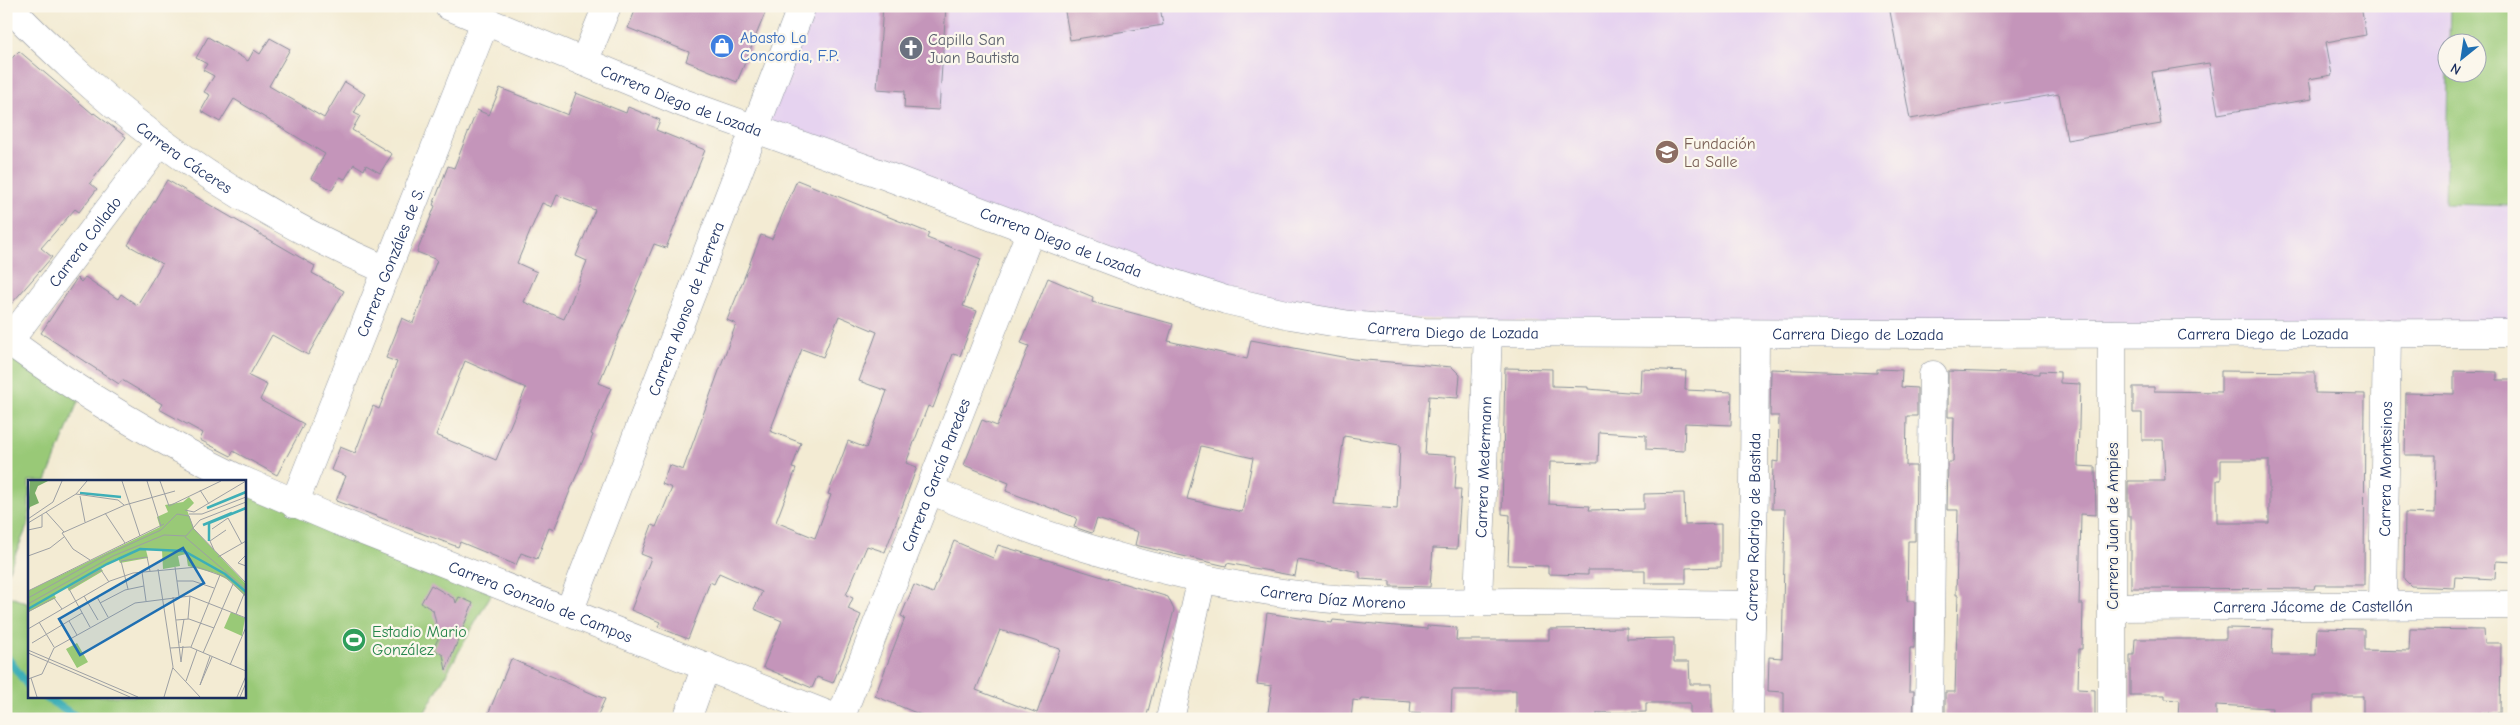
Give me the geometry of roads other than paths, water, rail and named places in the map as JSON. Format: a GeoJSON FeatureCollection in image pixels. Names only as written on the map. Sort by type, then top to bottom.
{"type":"FeatureCollection","features":[{"type":"Feature","properties":{"kind":"street","name":"Carrera Cáceres"},"geometry":{"type":"LineString","coordinates":[[10,6],[88,83],[160,142],[239,196],[291,226],[386,270]]}},
{"type":"Feature","properties":{"kind":"street","name":"Carrera Diego de Lozada"},"geometry":{"type":"LineString","coordinates":[[450,6],[683,103],[1166,280],[1226,300],[1290,315],[1350,325],[1396,329],[1488,332],[1755,334],[2514,333]]}},
{"type":"Feature","properties":{"kind":"street"},"geometry":{"type":"LineString","coordinates":[[584,62],[607,6]]}},
{"type":"Feature","properties":{"kind":"street","name":"Carrera Alonso de Herrera"},"geometry":{"type":"LineString","coordinates":[[569,612],[802,6]]}},
{"type":"Feature","properties":{"kind":"street","name":"Carrera Gonzáles de S."},"geometry":{"type":"LineString","coordinates":[[294,504],[485,22]]}},
{"type":"Feature","properties":{"kind":"street","name":"Carrera Collado"},"geometry":{"type":"LineString","coordinates":[[7,340],[160,142]]}},
{"type":"Feature","properties":{"kind":"street","name":"Carrera García Paredes"},"geometry":{"type":"LineString","coordinates":[[839,719],[1031,230]]}},
{"type":"Feature","properties":{"kind":"street","name":"Carrera Medermann"},"geometry":{"type":"LineString","coordinates":[[1478,602],[1488,332]]}},
{"type":"Feature","properties":{"kind":"street","name":"Carrera Montesinos"},"geometry":{"type":"LineString","coordinates":[[2383,605],[2386,333]]}},
{"type":"Feature","properties":{"kind":"street","name":"Carrera Rodrigo de Bastida"},"geometry":{"type":"LineString","coordinates":[[1750,719],[1755,334]]}},
{"type":"Feature","properties":{"kind":"street","name":"Carrera Juan de Ampies"},"geometry":{"type":"LineString","coordinates":[[2112,334],[2112,719]]}},
{"type":"Feature","properties":{"kind":"street","name":"Carrera Gonzalo de Campos"},"geometry":{"type":"LineString","coordinates":[[7,340],[98,403],[185,452],[242,480]]}},
{"type":"Feature","properties":{"kind":"street"},"geometry":{"type":"LineString","coordinates":[[1929,719],[1933,375]]}},
{"type":"Feature","properties":{"kind":"street","name":"Carrera Gonzalo de Campos"},"geometry":{"type":"LineString","coordinates":[[245,481],[294,504],[839,719]]}},
{"type":"Feature","properties":{"kind":"street","name":"Carrera Díaz Moreno"},"geometry":{"type":"LineString","coordinates":[[930,490],[1050,537],[1104,554],[1249,588],[1308,597],[1404,602],[1752,605]]}},
{"type":"Feature","properties":{"kind":"street"},"geometry":{"type":"LineString","coordinates":[[1170,719],[1202,578]]}},
{"type":"Feature","properties":{"kind":"street","name":"Carrera Jácome de Castellón"},"geometry":{"type":"LineString","coordinates":[[2112,607],[2514,605]]}},
{"type":"Feature","properties":{"kind":"street"},"geometry":{"type":"LineString","coordinates":[[687,719],[706,666]]}},
{"type":"Feature","properties":{"kind":"waterway"},"geometry":{"type":"LineString","coordinates":[[6,656],[28,686]]}},
{"type":"Feature","properties":{"kind":"waterway"},"geometry":{"type":"LineString","coordinates":[[46,698],[80,719]]}},
{"type":"Feature","properties":{"kind":"place","name":"Abasto La Concordia, F.P."},"geometry":{"type":"Point","coordinates":[722,46]}},
{"type":"Feature","properties":{"kind":"place","name":"Capilla San Juan Bautista"},"geometry":{"type":"Point","coordinates":[911,48]}},
{"type":"Feature","properties":{"kind":"place","name":"Fundación La Salle"},"geometry":{"type":"Point","coordinates":[1667,152]}},
{"type":"Feature","properties":{"kind":"place","name":"Estadio Mario González"},"geometry":{"type":"Point","coordinates":[354,640]}}]}
